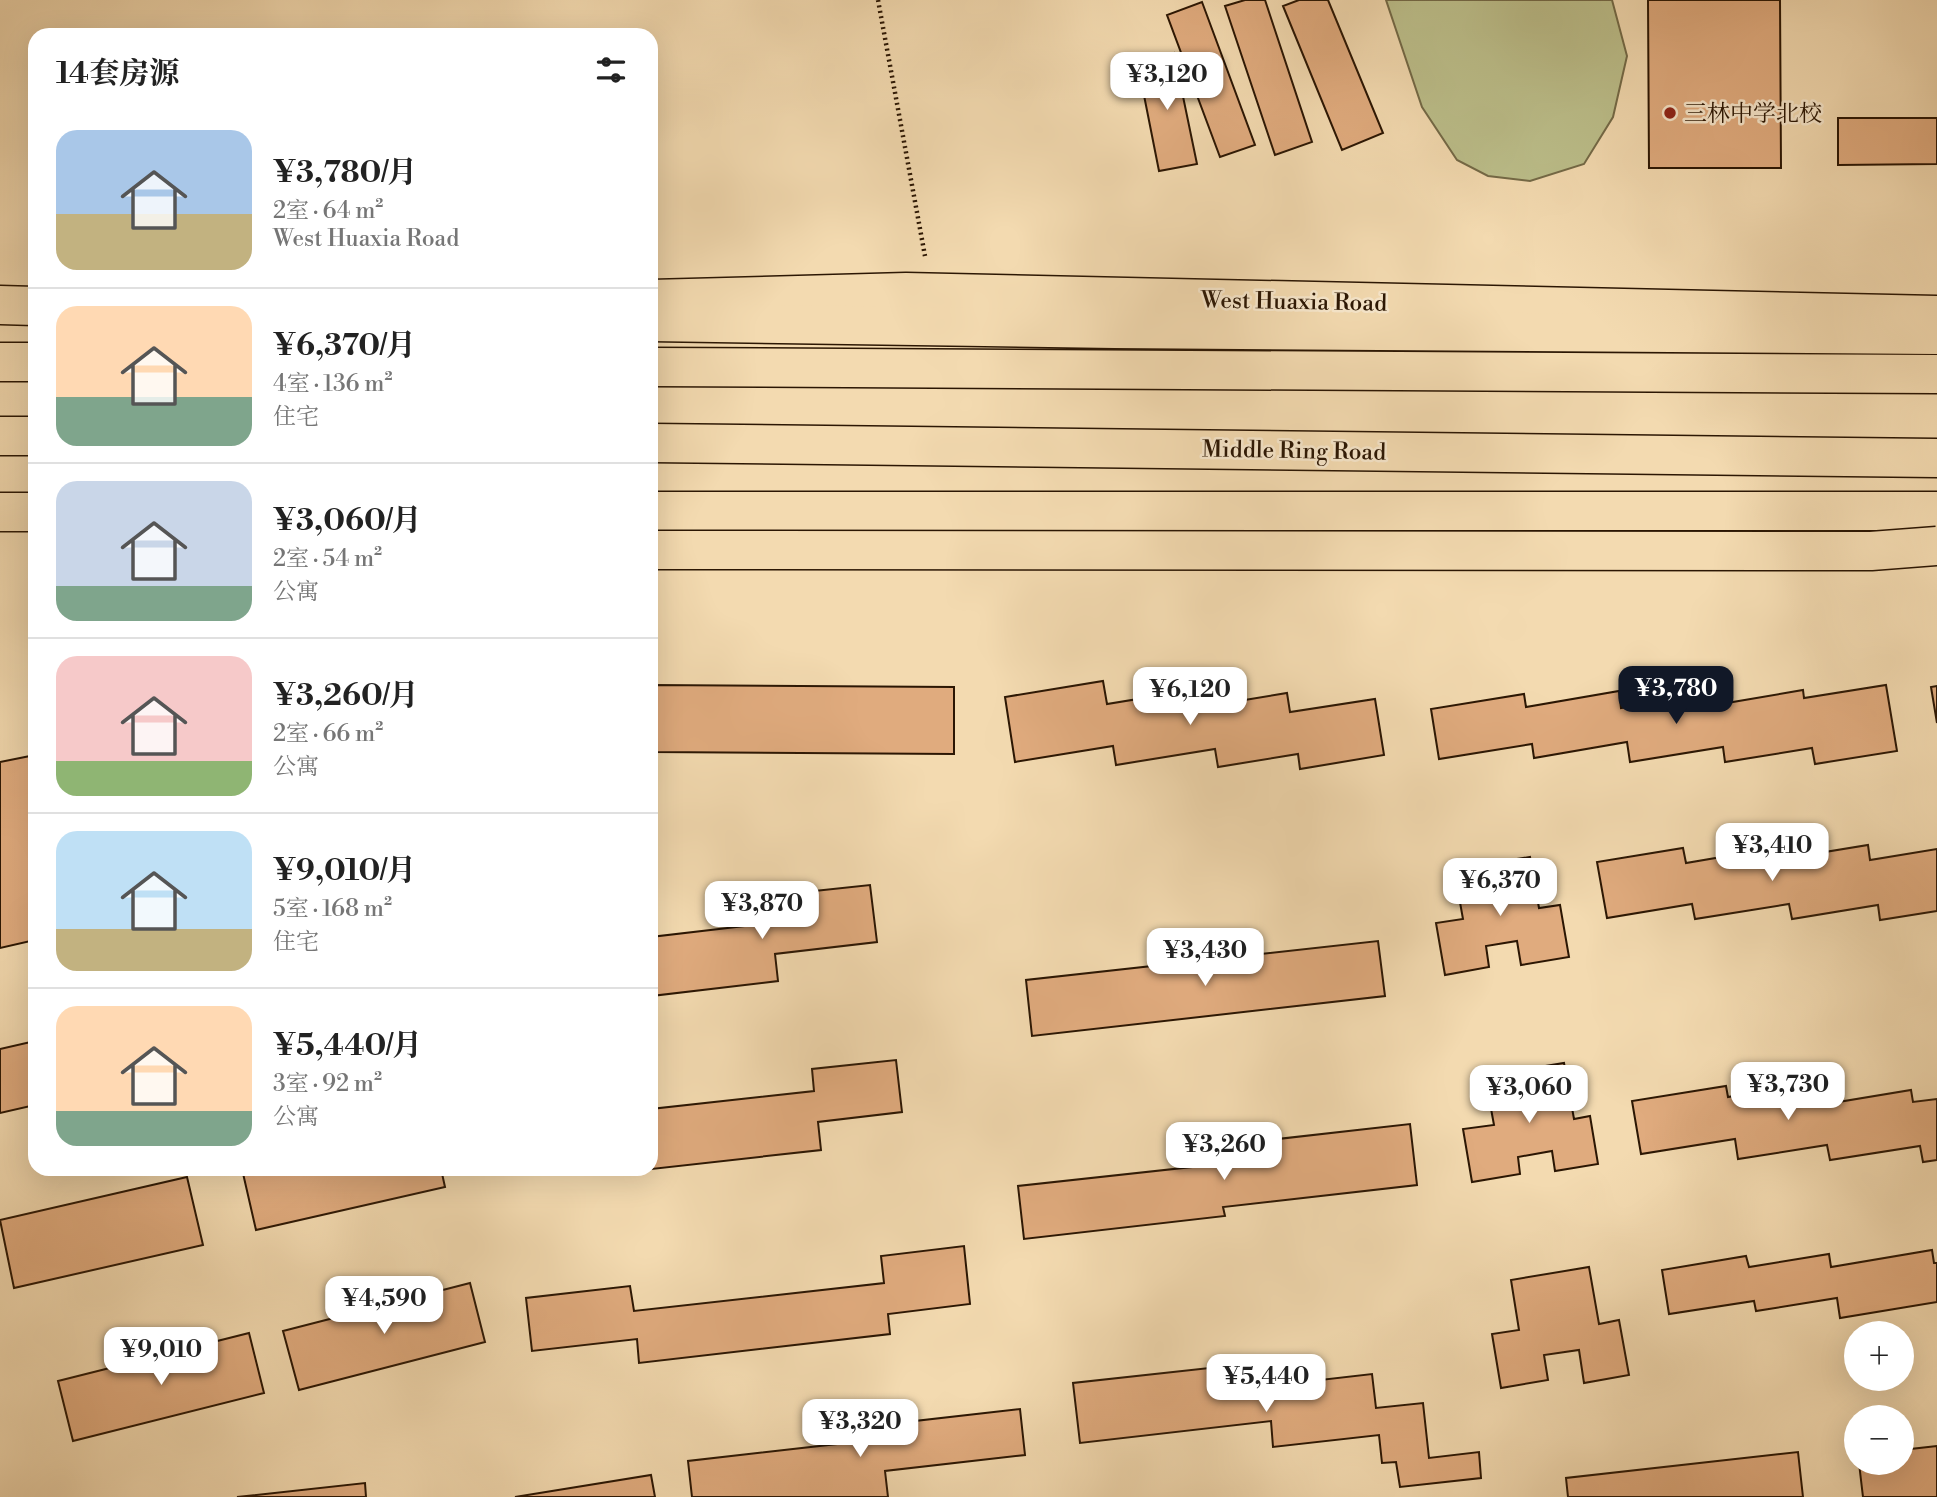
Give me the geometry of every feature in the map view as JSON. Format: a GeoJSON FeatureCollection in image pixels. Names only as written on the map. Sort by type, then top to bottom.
{"type":"FeatureCollection","features":[{"type":"Feature","properties":{"kind":"main road","name":"West Huaxia Road"},"geometry":{"type":"LineString","coordinates":[[658,299],[906,292],[1937,315]]}},
{"type":"Feature","properties":{"kind":"main road"},"geometry":{"type":"LineString","coordinates":[[0,305],[28,306]]}},
{"type":"Feature","properties":{"kind":"main road"},"geometry":{"type":"LineString","coordinates":[[658,322],[1937,335]]}},
{"type":"Feature","properties":{"kind":"main road"},"geometry":{"type":"LineString","coordinates":[[0,362],[28,362]]}},
{"type":"Feature","properties":{"kind":"main road"},"geometry":{"type":"LineString","coordinates":[[658,367],[1937,374]]}},
{"type":"Feature","properties":{"kind":"main road"},"geometry":{"type":"LineString","coordinates":[[0,436],[28,436]]}},
{"type":"Feature","properties":{"kind":"main road","name":"Middle Ring Road"},"geometry":{"type":"LineString","coordinates":[[658,443],[1937,458]]}},
{"type":"Feature","properties":{"kind":"main road"},"geometry":{"type":"LineString","coordinates":[[658,512],[1937,510]]}},
{"type":"Feature","properties":{"kind":"main road"},"geometry":{"type":"LineString","coordinates":[[658,550],[1871,551],[1937,546]]}},
{"type":"Feature","properties":{"kind":"main road"},"geometry":{"type":"LineString","coordinates":[[658,564],[1937,546]]}},
{"type":"Feature","properties":{"kind":"path"},"geometry":{"type":"LineString","coordinates":[[878,0],[925,257]]}},
{"type":"Feature","properties":{"kind":"green space"},"geometry":{"type":"Polygon","coordinates":[[[1386,0],[1612,0],[1627,56],[1613,117],[1584,164],[1530,181],[1488,176],[1457,160],[1422,107],[1386,0]]]}},
{"type":"Feature","properties":{"kind":"building"},"geometry":{"type":"Polygon","coordinates":[[[1245,0],[1265,0],[1312,142],[1275,155],[1225,6],[1245,0]]]}},
{"type":"Feature","properties":{"kind":"building"},"geometry":{"type":"Polygon","coordinates":[[[1299,0],[1328,0],[1383,133],[1342,150],[1283,6],[1299,0]]]}},
{"type":"Feature","properties":{"kind":"building"},"geometry":{"type":"Polygon","coordinates":[[[1648,0],[1780,0],[1781,168],[1649,168],[1648,0]]]}},
{"type":"Feature","properties":{"kind":"building"},"geometry":{"type":"Polygon","coordinates":[[[1202,2],[1255,145],[1220,157],[1167,15],[1202,2]]]}},
{"type":"Feature","properties":{"kind":"building"},"geometry":{"type":"Polygon","coordinates":[[[1174,53],[1197,164],[1159,171],[1137,60],[1174,53]]]}},
{"type":"Feature","properties":{"kind":"building"},"geometry":{"type":"Polygon","coordinates":[[[1838,118],[1937,118],[1937,164],[1838,165],[1838,118]]]}},
{"type":"Feature","properties":{"kind":"building"},"geometry":{"type":"Polygon","coordinates":[[[1103,681],[1107,704],[1205,688],[1208,706],[1287,693],[1290,712],[1375,699],[1384,755],[1300,769],[1298,754],[1218,767],[1215,749],[1116,765],[1113,746],[1015,762],[1005,697],[1103,681]]]}},
{"type":"Feature","properties":{"kind":"building"},"geometry":{"type":"Polygon","coordinates":[[[658,685],[954,687],[954,754],[658,752],[658,685]]]}},
{"type":"Feature","properties":{"kind":"building"},"geometry":{"type":"Polygon","coordinates":[[[1886,685],[1897,751],[1815,764],[1812,748],[1725,762],[1723,747],[1630,762],[1627,742],[1534,758],[1532,744],[1439,759],[1431,709],[1524,694],[1526,707],[1619,691],[1621,708],[1714,693],[1715,705],[1803,690],[1804,698],[1886,685]]]}},
{"type":"Feature","properties":{"kind":"building"},"geometry":{"type":"Polygon","coordinates":[[[1937,686],[1937,723],[1931,687],[1937,686]]]}},
{"type":"Feature","properties":{"kind":"building"},"geometry":{"type":"Polygon","coordinates":[[[28,756],[28,942],[0,948],[0,762],[28,756]]]}},
{"type":"Feature","properties":{"kind":"building"},"geometry":{"type":"Polygon","coordinates":[[[1868,845],[1870,860],[1937,849],[1937,911],[1880,920],[1878,905],[1792,919],[1789,904],[1695,919],[1692,904],[1607,918],[1597,862],[1683,848],[1686,863],[1780,847],[1782,859],[1868,845]]]}},
{"type":"Feature","properties":{"kind":"building"},"geometry":{"type":"Polygon","coordinates":[[[1530,857],[1539,908],[1560,905],[1569,957],[1521,965],[1517,941],[1486,946],[1489,967],[1445,975],[1436,923],[1463,919],[1454,869],[1530,857]]]}},
{"type":"Feature","properties":{"kind":"building"},"geometry":{"type":"Polygon","coordinates":[[[870,885],[877,942],[775,954],[778,981],[658,995],[658,936],[771,923],[768,896],[870,885]]]}},
{"type":"Feature","properties":{"kind":"building"},"geometry":{"type":"Polygon","coordinates":[[[1378,941],[1385,996],[1032,1036],[1026,980],[1378,941]]]}},
{"type":"Feature","properties":{"kind":"building"},"geometry":{"type":"Polygon","coordinates":[[[28,1043],[28,1107],[0,1113],[0,1049],[28,1043]]]}},
{"type":"Feature","properties":{"kind":"building"},"geometry":{"type":"Polygon","coordinates":[[[896,1060],[902,1112],[818,1122],[821,1150],[658,1168],[658,1108],[814,1091],[812,1069],[896,1060]]]}},
{"type":"Feature","properties":{"kind":"building"},"geometry":{"type":"Polygon","coordinates":[[[1564,1063],[1574,1119],[1590,1116],[1598,1164],[1555,1171],[1552,1151],[1518,1157],[1520,1174],[1472,1182],[1463,1129],[1494,1125],[1485,1076],[1564,1063]]]}},
{"type":"Feature","properties":{"kind":"building"},"geometry":{"type":"Polygon","coordinates":[[[1817,1082],[1820,1105],[1911,1090],[1913,1102],[1937,1099],[1937,1160],[1923,1162],[1920,1146],[1830,1160],[1827,1145],[1738,1159],[1735,1139],[1641,1154],[1632,1101],[1726,1086],[1728,1097],[1817,1082]]]}},
{"type":"Feature","properties":{"kind":"building"},"geometry":{"type":"Polygon","coordinates":[[[1410,1124],[1417,1185],[1223,1207],[1225,1216],[1024,1239],[1018,1186],[1219,1164],[1216,1146],[1410,1124]]]}},
{"type":"Feature","properties":{"kind":"building"},"geometry":{"type":"Polygon","coordinates":[[[244,1176],[443,1176],[445,1187],[256,1230],[244,1176]]]}},
{"type":"Feature","properties":{"kind":"building"},"geometry":{"type":"Polygon","coordinates":[[[187,1177],[203,1245],[14,1288],[0,1220],[187,1177]]]}},
{"type":"Feature","properties":{"kind":"building"},"geometry":{"type":"Polygon","coordinates":[[[964,1246],[970,1304],[888,1314],[890,1334],[639,1363],[637,1339],[532,1351],[526,1298],[630,1286],[634,1311],[884,1283],[881,1256],[964,1246]]]}},
{"type":"Feature","properties":{"kind":"building"},"geometry":{"type":"Polygon","coordinates":[[[1932,1250],[1934,1263],[1937,1263],[1937,1302],[1840,1318],[1837,1298],[1756,1311],[1754,1301],[1669,1314],[1662,1270],[1746,1256],[1749,1267],[1829,1254],[1831,1267],[1932,1250]]]}},
{"type":"Feature","properties":{"kind":"building"},"geometry":{"type":"Polygon","coordinates":[[[1589,1267],[1599,1324],[1619,1320],[1629,1375],[1584,1383],[1579,1350],[1544,1355],[1548,1380],[1501,1388],[1492,1334],[1519,1330],[1511,1280],[1589,1267]]]}},
{"type":"Feature","properties":{"kind":"building"},"geometry":{"type":"Polygon","coordinates":[[[470,1283],[485,1342],[299,1390],[283,1331],[470,1283]]]}},
{"type":"Feature","properties":{"kind":"building"},"geometry":{"type":"Polygon","coordinates":[[[249,1333],[264,1393],[73,1441],[58,1381],[249,1333]]]}},
{"type":"Feature","properties":{"kind":"building"},"geometry":{"type":"Polygon","coordinates":[[[1264,1362],[1267,1386],[1372,1374],[1376,1408],[1423,1403],[1429,1458],[1479,1452],[1481,1478],[1400,1487],[1396,1462],[1382,1463],[1379,1435],[1273,1447],[1271,1421],[1080,1443],[1073,1383],[1264,1362]]]}},
{"type":"Feature","properties":{"kind":"building"},"geometry":{"type":"Polygon","coordinates":[[[1020,1409],[1025,1455],[885,1471],[888,1497],[692,1497],[688,1461],[881,1439],[880,1425],[1020,1409]]]}},
{"type":"Feature","properties":{"kind":"building"},"geometry":{"type":"Polygon","coordinates":[[[1937,1446],[1937,1497],[1863,1497],[1860,1475],[1914,1475],[1914,1449],[1937,1446]]]}},
{"type":"Feature","properties":{"kind":"building"},"geometry":{"type":"Polygon","coordinates":[[[1798,1452],[1803,1497],[1568,1497],[1566,1478],[1798,1452]]]}},
{"type":"Feature","properties":{"kind":"building"},"geometry":{"type":"Polygon","coordinates":[[[651,1475],[655,1497],[515,1497],[651,1475]]]}},
{"type":"Feature","properties":{"kind":"building"},"geometry":{"type":"Polygon","coordinates":[[[365,1483],[366,1497],[237,1497],[365,1483]]]}},
{"type":"Feature","properties":{"kind":"place","name":"三林中学北校"},"geometry":{"type":"Point","coordinates":[1670,113]}}]}
